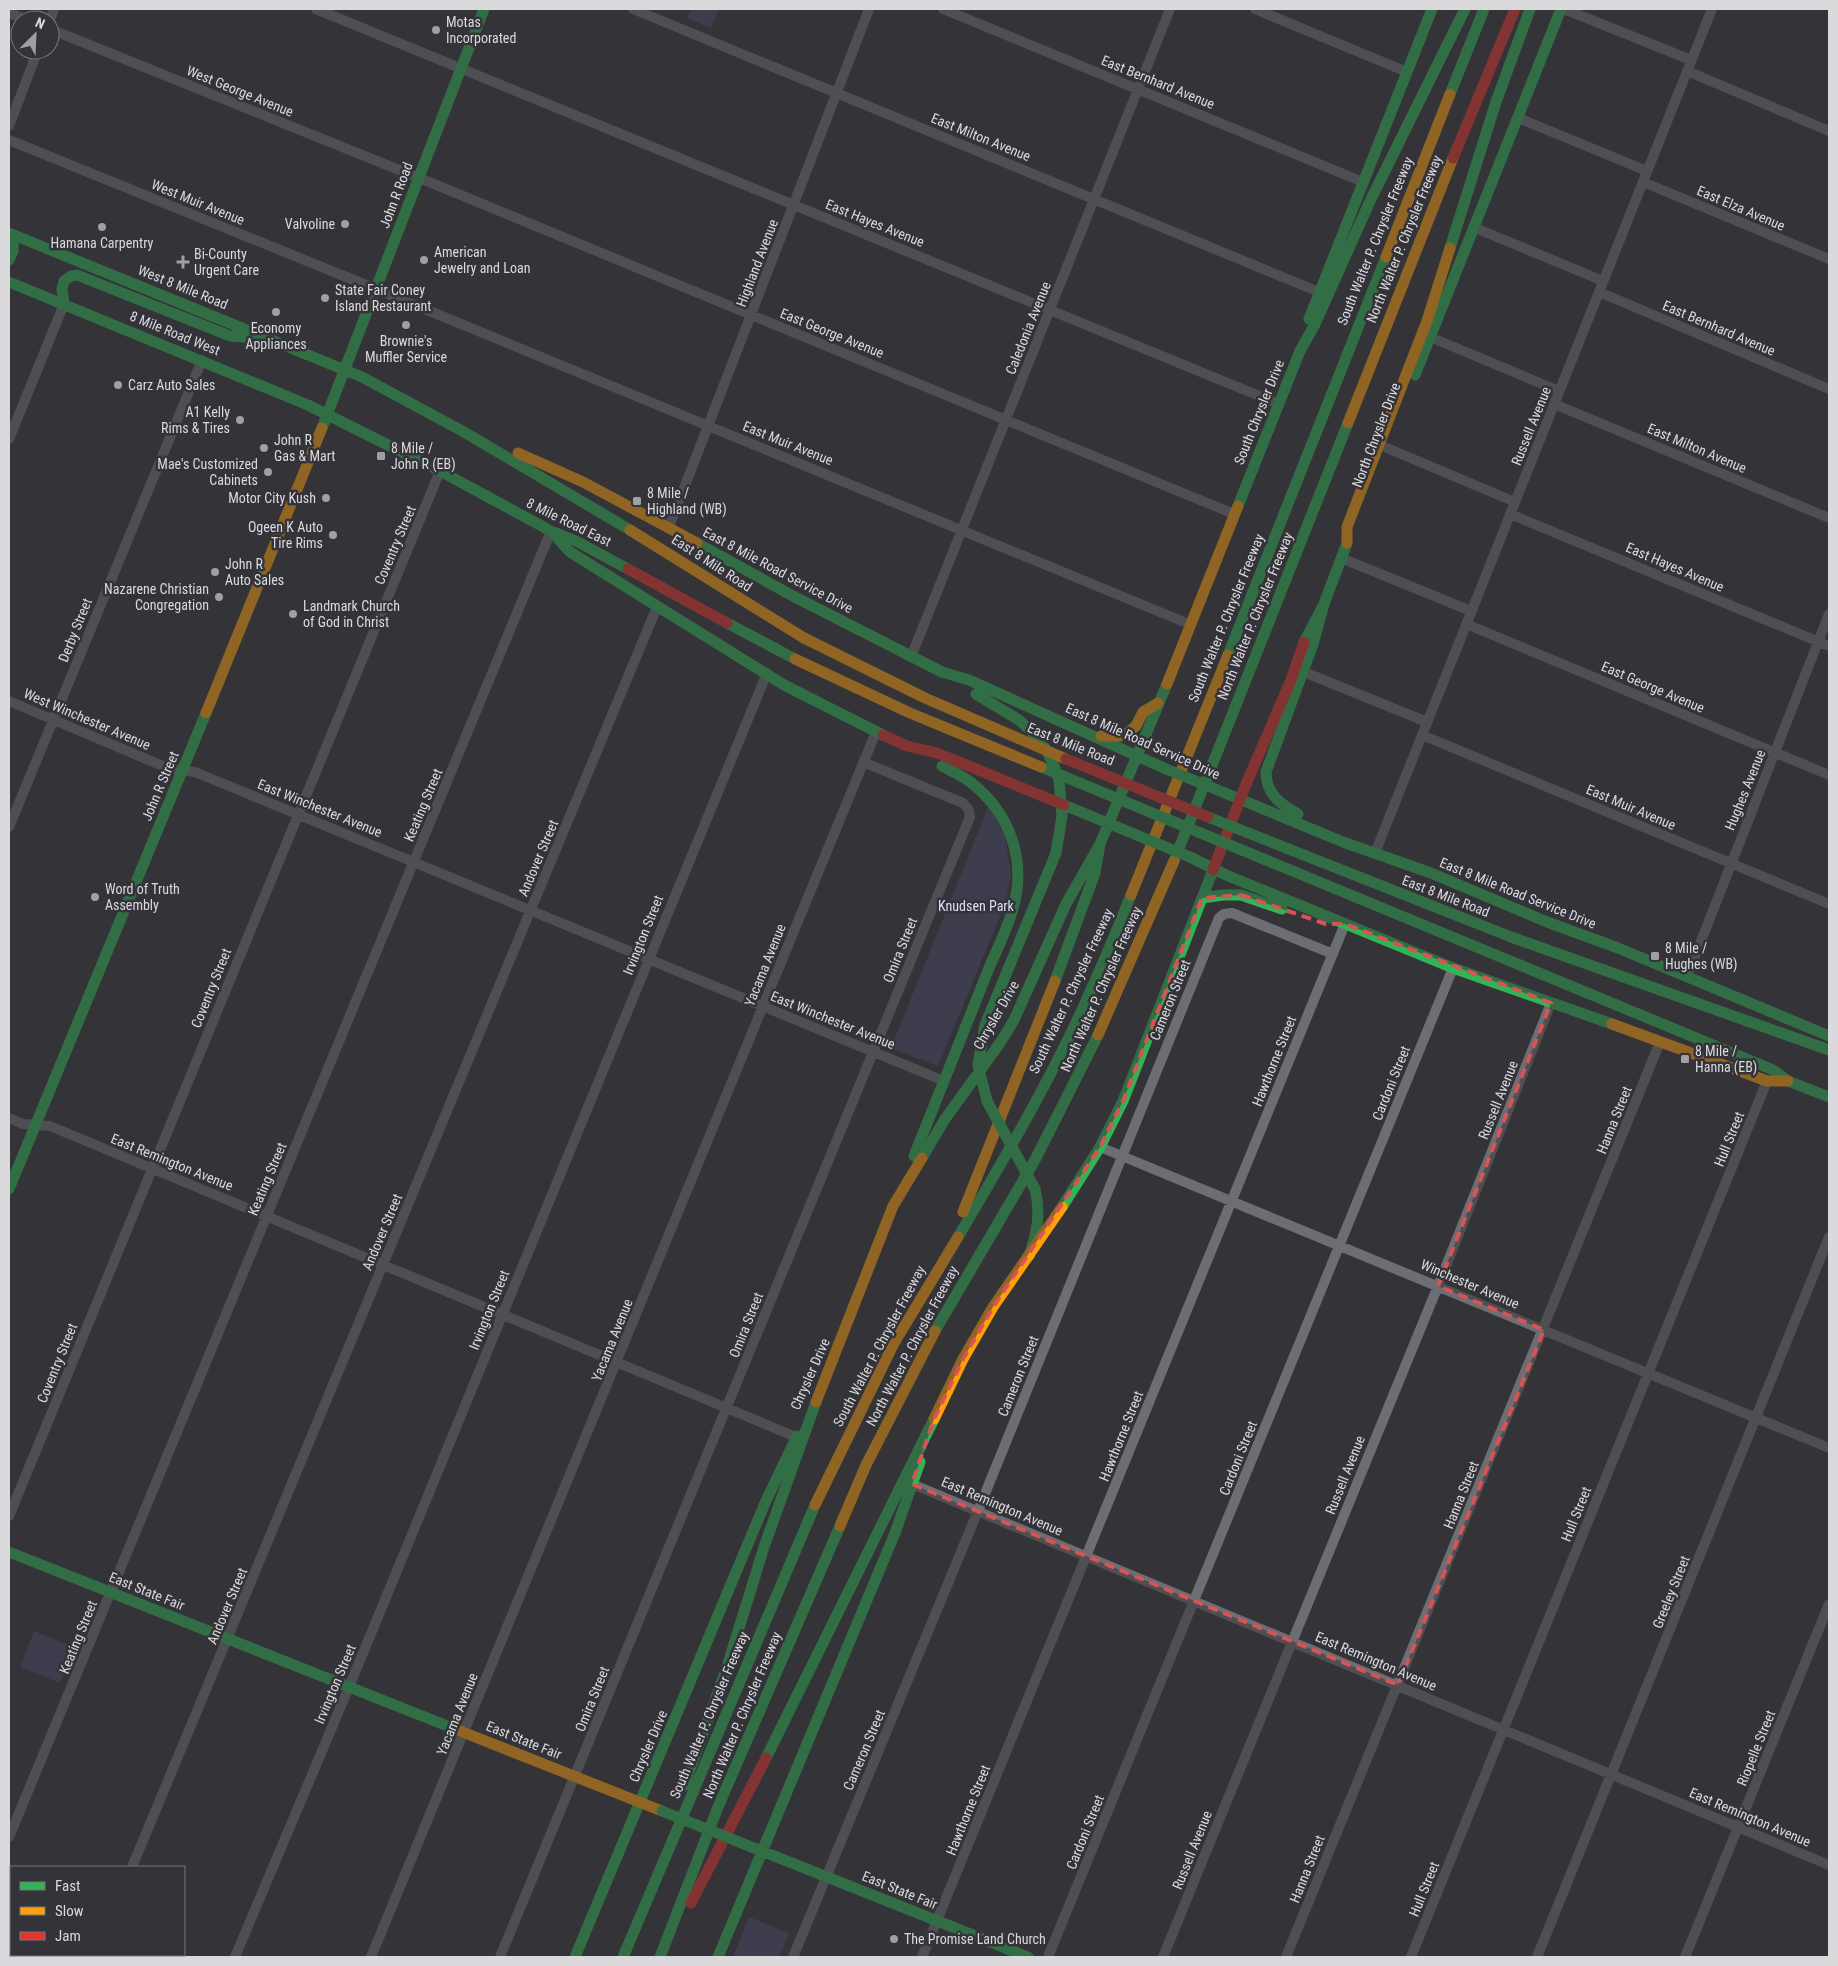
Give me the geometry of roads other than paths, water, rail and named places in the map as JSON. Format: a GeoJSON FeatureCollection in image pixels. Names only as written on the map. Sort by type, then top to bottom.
{"type":"FeatureCollection","features":[{"type":"Feature","properties":{"kind":"main road","name":"John R Road"},"geometry":{"type":"LineString","coordinates":[[337,393],[484,9]]}},
{"type":"Feature","properties":{"kind":"main road","name":"South Chrysler Drive"},"geometry":{"type":"LineString","coordinates":[[1108,824],[1138,755],[1189,624],[1279,404],[1300,351],[1309,318],[1319,292],[1432,9]]}},
{"type":"Feature","properties":{"kind":"main road"},"geometry":{"type":"LineString","coordinates":[[1300,351],[1316,324],[1371,199],[1465,9]]}},
{"type":"Feature","properties":{"kind":"main road","name":"South Walter P. Chrysler Freeway"},"geometry":{"type":"LineString","coordinates":[[624,1957],[673,1836],[803,1530],[839,1452],[893,1346],[1008,1152],[1055,1064],[1117,932],[1484,9]]}},
{"type":"Feature","properties":{"kind":"main road","name":"North Walter P. Chrysler Freeway"},"geometry":{"type":"LineString","coordinates":[[660,1957],[718,1807],[866,1465],[926,1347],[1036,1160],[1106,1019],[1174,861],[1202,784],[1258,651],[1441,187],[1515,9]]}},
{"type":"Feature","properties":{"kind":"main road"},"geometry":{"type":"LineString","coordinates":[[1347,543],[1347,527],[1427,321],[1496,102],[1530,9]]}},
{"type":"Feature","properties":{"kind":"main road","name":"North Chrysler Drive"},"geometry":{"type":"LineString","coordinates":[[1214,868],[1240,800],[1291,680],[1304,641],[1324,604],[1347,543],[1355,530],[1430,337],[1563,9]]}},
{"type":"Feature","properties":{"kind":"main road"},"geometry":{"type":"LineString","coordinates":[[9,260],[13,251],[11,234]]}},
{"type":"Feature","properties":{"kind":"main road","name":"West 8 Mile Road"},"geometry":{"type":"LineString","coordinates":[[11,234],[346,369]]}},
{"type":"Feature","properties":{"kind":"main road"},"geometry":{"type":"LineString","coordinates":[[64,304],[63,282],[70,276],[77,275],[230,336],[274,340]]}},
{"type":"Feature","properties":{"kind":"main road","name":"8 Mile Road West"},"geometry":{"type":"LineString","coordinates":[[9,282],[202,360],[328,414]]}},
{"type":"Feature","properties":{"kind":"main road","name":"East 8 Mile Road"},"geometry":{"type":"LineString","coordinates":[[346,369],[464,432],[624,525],[804,638],[898,686],[991,728],[1344,873],[1511,937],[1829,1050]]}},
{"type":"Feature","properties":{"kind":"main road","name":"John R Street"},"geometry":{"type":"LineString","coordinates":[[9,1190],[337,393]]}},
{"type":"Feature","properties":{"kind":"main road","name":"8 Mile Road East"},"geometry":{"type":"LineString","coordinates":[[328,414],[440,471],[551,531],[576,541],[795,659],[910,713],[1759,1064],[1773,1070],[1788,1081]]}},
{"type":"Feature","properties":{"kind":"main road","name":"East 8 Mile Road Service Drive"},"geometry":{"type":"LineString","coordinates":[[464,432],[555,468],[669,527],[769,583],[942,672],[968,680],[1166,769],[1240,800],[1343,842],[1431,874],[1547,922],[1618,948],[1829,1036]]}},
{"type":"Feature","properties":{"kind":"main road"},"geometry":{"type":"LineString","coordinates":[[551,531],[570,552],[784,685],[903,744],[960,775],[991,800],[1005,820],[1017,851],[1019,880],[1012,912],[894,1206]]}},
{"type":"Feature","properties":{"kind":"main road"},"geometry":{"type":"LineString","coordinates":[[1324,604],[1313,644],[1267,767],[1266,783],[1270,793],[1277,802],[1343,842]]}},
{"type":"Feature","properties":{"kind":"main road"},"geometry":{"type":"LineString","coordinates":[[942,672],[964,688],[1008,712],[1032,732],[1041,742],[1053,763],[1060,784],[1062,831],[1056,853],[985,1025],[978,1065],[988,1101],[1038,1200],[1038,1228],[1029,1256]]}},
{"type":"Feature","properties":{"kind":"main road"},"geometry":{"type":"LineString","coordinates":[[1096,736],[1115,737],[1124,735],[1136,726],[1143,712],[1158,703]]}},
{"type":"Feature","properties":{"kind":"main road"},"geometry":{"type":"LineString","coordinates":[[903,744],[937,753],[1453,968],[1767,1081],[1788,1081],[1829,1097]]}},
{"type":"Feature","properties":{"kind":"main road","name":"Chrysler Drive"},"geometry":{"type":"LineString","coordinates":[[575,1957],[765,1503],[796,1437],[816,1402],[894,1206],[945,1118],[980,1071],[1014,1020],[1066,904],[1100,844],[1108,824]]}},
{"type":"Feature","properties":{"kind":"main road"},"geometry":{"type":"LineString","coordinates":[[949,1250],[970,1190],[1032,1041],[1070,943],[1095,873],[1100,844]]}},
{"type":"Feature","properties":{"kind":"main road"},"geometry":{"type":"LineString","coordinates":[[660,1957],[709,1870],[963,1359],[993,1307],[1070,1196],[1100,1147],[1123,1101],[1214,868]]}},
{"type":"Feature","properties":{"kind":"main road"},"geometry":{"type":"LineString","coordinates":[[1202,898],[1223,895],[1241,896],[1333,926],[1345,924]]}},
{"type":"Feature","properties":{"kind":"main road"},"geometry":{"type":"LineString","coordinates":[[673,1836],[676,1807],[726,1670],[764,1547],[816,1402]]}},
{"type":"Feature","properties":{"kind":"main road"},"geometry":{"type":"LineString","coordinates":[[718,1957],[895,1533],[934,1418]]}},
{"type":"Feature","properties":{"kind":"main road","name":"East State Fair"},"geometry":{"type":"LineString","coordinates":[[9,1552],[1028,1957]]}},
{"type":"Feature","properties":{"kind":"street","name":"East Hayes Avenue"},"geometry":{"type":"LineString","coordinates":[[316,9],[1279,404]]}},
{"type":"Feature","properties":{"kind":"street","name":"East Milton Avenue"},"geometry":{"type":"LineString","coordinates":[[633,9],[1319,292]]}},
{"type":"Feature","properties":{"kind":"street","name":"Highland Avenue"},"geometry":{"type":"LineString","coordinates":[[669,527],[869,9]]}},
{"type":"Feature","properties":{"kind":"street","name":"East Bernhard Avenue"},"geometry":{"type":"LineString","coordinates":[[943,9],[1363,182]]}},
{"type":"Feature","properties":{"kind":"street","name":"Caledonia Avenue"},"geometry":{"type":"LineString","coordinates":[[911,657],[1170,9]]}},
{"type":"Feature","properties":{"kind":"street"},"geometry":{"type":"LineString","coordinates":[[1255,9],[1407,72]]}},
{"type":"Feature","properties":{"kind":"street"},"geometry":{"type":"LineString","coordinates":[[1563,9],[1691,60]]}},
{"type":"Feature","properties":{"kind":"street","name":"Russell Avenue"},"geometry":{"type":"LineString","coordinates":[[1375,853],[1712,9]]}},
{"type":"Feature","properties":{"kind":"street","name":"West George Avenue"},"geometry":{"type":"LineString","coordinates":[[60,33],[419,178]]}},
{"type":"Feature","properties":{"kind":"street"},"geometry":{"type":"LineString","coordinates":[[9,126],[34,60]]}},
{"type":"Feature","properties":{"kind":"street"},"geometry":{"type":"LineString","coordinates":[[1687,71],[1829,131]]}},
{"type":"Feature","properties":{"kind":"street"},"geometry":{"type":"LineString","coordinates":[[1518,118],[1647,171]]}},
{"type":"Feature","properties":{"kind":"street","name":"West Muir Avenue"},"geometry":{"type":"LineString","coordinates":[[9,140],[376,289]]}},
{"type":"Feature","properties":{"kind":"street","name":"East George Avenue"},"geometry":{"type":"LineString","coordinates":[[419,178],[1234,514]]}},
{"type":"Feature","properties":{"kind":"street","name":"East Elza Avenue"},"geometry":{"type":"LineString","coordinates":[[1643,182],[1829,259]]}},
{"type":"Feature","properties":{"kind":"street"},"geometry":{"type":"LineString","coordinates":[[1474,227],[1603,281]]}},
{"type":"Feature","properties":{"kind":"street","name":"East Muir Avenue"},"geometry":{"type":"LineString","coordinates":[[376,289],[1189,624]]}},
{"type":"Feature","properties":{"kind":"street","name":"East Bernhard Avenue"},"geometry":{"type":"LineString","coordinates":[[1599,292],[1829,389]]}},
{"type":"Feature","properties":{"kind":"street"},"geometry":{"type":"LineString","coordinates":[[9,438],[64,304]]}},
{"type":"Feature","properties":{"kind":"street"},"geometry":{"type":"LineString","coordinates":[[1430,337],[1559,391]]}},
{"type":"Feature","properties":{"kind":"street","name":"Derby Street"},"geometry":{"type":"LineString","coordinates":[[9,827],[202,360]]}},
{"type":"Feature","properties":{"kind":"street","name":"East Milton Avenue"},"geometry":{"type":"LineString","coordinates":[[1554,404],[1829,518]]}},
{"type":"Feature","properties":{"kind":"street"},"geometry":{"type":"LineString","coordinates":[[1387,448],[1515,502]]}},
{"type":"Feature","properties":{"kind":"street","name":"Coventry Street"},"geometry":{"type":"LineString","coordinates":[[9,1516],[440,471]]}},
{"type":"Feature","properties":{"kind":"street","name":"East Hayes Avenue"},"geometry":{"type":"LineString","coordinates":[[1510,514],[1829,646]]}},
{"type":"Feature","properties":{"kind":"street","name":"Keating Street"},"geometry":{"type":"LineString","coordinates":[[9,1837],[551,531]]}},
{"type":"Feature","properties":{"kind":"street"},"geometry":{"type":"LineString","coordinates":[[1341,558],[1471,611]]}},
{"type":"Feature","properties":{"kind":"street","name":"Andover Street"},"geometry":{"type":"LineString","coordinates":[[132,1866],[658,607]]}},
{"type":"Feature","properties":{"kind":"street","name":"Hughes Avenue"},"geometry":{"type":"LineString","coordinates":[[1687,977],[1829,614]]}},
{"type":"Feature","properties":{"kind":"street","name":"East George Avenue"},"geometry":{"type":"LineString","coordinates":[[1466,624],[1829,775]]}},
{"type":"Feature","properties":{"kind":"street"},"geometry":{"type":"LineString","coordinates":[[1291,680],[1295,675],[1303,672],[1427,722]]}},
{"type":"Feature","properties":{"kind":"street","name":"Irvington Street"},"geometry":{"type":"LineString","coordinates":[[235,1957],[349,1687],[767,673]]}},
{"type":"Feature","properties":{"kind":"street","name":"West Winchester Avenue"},"geometry":{"type":"LineString","coordinates":[[9,701],[170,768],[183,770]]}},
{"type":"Feature","properties":{"kind":"street","name":"Yacama Avenue"},"geometry":{"type":"LineString","coordinates":[[371,1957],[618,1362],[876,732]]}},
{"type":"Feature","properties":{"kind":"street","name":"East Muir Avenue"},"geometry":{"type":"LineString","coordinates":[[1422,735],[1829,904]]}},
{"type":"Feature","properties":{"kind":"street","name":"Omira Street"},"geometry":{"type":"LineString","coordinates":[[500,1957],[728,1407],[970,813],[963,803],[863,762]]}},
{"type":"Feature","properties":{"kind":"street","name":"East Winchester Avenue"},"geometry":{"type":"LineString","coordinates":[[183,770],[195,772],[298,814],[944,1081]]}},
{"type":"Feature","properties":{"kind":"street","name":"Cameron Street"},"geometry":{"type":"LineString","coordinates":[[793,1957],[978,1511],[1221,916],[1232,913],[1333,954]]}},
{"type":"Feature","properties":{"kind":"street","name":"Hawthorne Street"},"geometry":{"type":"LineString","coordinates":[[922,1957],[1345,924]]}},
{"type":"Feature","properties":{"kind":"street","name":"Cardoni Street"},"geometry":{"type":"LineString","coordinates":[[1048,1957],[1453,968]]}},
{"type":"Feature","properties":{"kind":"street","name":"Russell Avenue"},"geometry":{"type":"LineString","coordinates":[[1163,1957],[1438,1286],[1551,1003]]}},
{"type":"Feature","properties":{"kind":"street","name":"Hanna Street"},"geometry":{"type":"LineString","coordinates":[[1286,1957],[1544,1330],[1660,1042]]}},
{"type":"Feature","properties":{"kind":"street","name":"Hull Street"},"geometry":{"type":"LineString","coordinates":[[1411,1957],[1505,1730],[1647,1373],[1767,1081]]}},
{"type":"Feature","properties":{"kind":"street","name":"East Remington Avenue"},"geometry":{"type":"LineString","coordinates":[[9,1118],[23,1124],[50,1126],[728,1407],[796,1437]]}},
{"type":"Feature","properties":{"kind":"street","name":"Winchester Avenue"},"geometry":{"type":"LineString","coordinates":[[1100,1147],[1829,1448]]}},
{"type":"Feature","properties":{"kind":"street","name":"Greeley Street"},"geometry":{"type":"LineString","coordinates":[[1537,1957],[1829,1237]]}},
{"type":"Feature","properties":{"kind":"street","name":"East Remington Avenue"},"geometry":{"type":"LineString","coordinates":[[912,1484],[1829,1865]]}},
{"type":"Feature","properties":{"kind":"street","name":"Riopelle Street"},"geometry":{"type":"LineString","coordinates":[[1686,1957],[1829,1604]]}},
{"type":"Feature","properties":{"kind":"place","name":"Motas Incorporated"},"geometry":{"type":"Point","coordinates":[436,30]}},
{"type":"Feature","properties":{"kind":"place","name":"Valvoline"},"geometry":{"type":"Point","coordinates":[345,224]}},
{"type":"Feature","properties":{"kind":"place","name":"Hamana Carpentry"},"geometry":{"type":"Point","coordinates":[102,227]}},
{"type":"Feature","properties":{"kind":"place","name":"American Jewelry and Loan"},"geometry":{"type":"Point","coordinates":[424,260]}},
{"type":"Feature","properties":{"kind":"place","name":"Bi-County Urgent Care"},"geometry":{"type":"Point","coordinates":[183,262]}},
{"type":"Feature","properties":{"kind":"place","name":"State Fair Coney Island Restaurant"},"geometry":{"type":"Point","coordinates":[325,298]}},
{"type":"Feature","properties":{"kind":"place","name":"Economy Appliances"},"geometry":{"type":"Point","coordinates":[276,312]}},
{"type":"Feature","properties":{"kind":"place","name":"Brownie's Muffler Service"},"geometry":{"type":"Point","coordinates":[406,325]}},
{"type":"Feature","properties":{"kind":"place","name":"Carz Auto Sales"},"geometry":{"type":"Point","coordinates":[118,385]}},
{"type":"Feature","properties":{"kind":"place","name":"A1 Kelly Rims & Tires"},"geometry":{"type":"Point","coordinates":[240,420]}},
{"type":"Feature","properties":{"kind":"place","name":"John R Gas & Mart"},"geometry":{"type":"Point","coordinates":[264,448]}},
{"type":"Feature","properties":{"kind":"place","name":"8 Mile / John R (EB)"},"geometry":{"type":"Point","coordinates":[381,456]}},
{"type":"Feature","properties":{"kind":"place","name":"Mae's Customized Cabinets"},"geometry":{"type":"Point","coordinates":[268,472]}},
{"type":"Feature","properties":{"kind":"place","name":"Motor City Kush"},"geometry":{"type":"Point","coordinates":[326,498]}},
{"type":"Feature","properties":{"kind":"place","name":"8 Mile / Highland (WB)"},"geometry":{"type":"Point","coordinates":[637,501]}},
{"type":"Feature","properties":{"kind":"place","name":"Ogeen K Auto Tire Rims"},"geometry":{"type":"Point","coordinates":[333,535]}},
{"type":"Feature","properties":{"kind":"place","name":"John R Auto Sales"},"geometry":{"type":"Point","coordinates":[215,572]}},
{"type":"Feature","properties":{"kind":"place","name":"Nazarene Christian Congregation"},"geometry":{"type":"Point","coordinates":[219,597]}},
{"type":"Feature","properties":{"kind":"place","name":"Landmark Church of God in Christ"},"geometry":{"type":"Point","coordinates":[293,614]}},
{"type":"Feature","properties":{"kind":"place","name":"Word of Truth Assembly"},"geometry":{"type":"Point","coordinates":[95,897]}},
{"type":"Feature","properties":{"kind":"place","name":"8 Mile / Hughes (WB)"},"geometry":{"type":"Point","coordinates":[1655,956]}},
{"type":"Feature","properties":{"kind":"place","name":"8 Mile / Hanna (EB)"},"geometry":{"type":"Point","coordinates":[1685,1059]}},
{"type":"Feature","properties":{"kind":"place","name":"The Promise Land Church"},"geometry":{"type":"Point","coordinates":[894,1939]}},
{"type":"Feature","properties":{"kind":"park label","name":"Knudsen Park"},"geometry":{"type":"Point","coordinates":[976,906]}}]}
